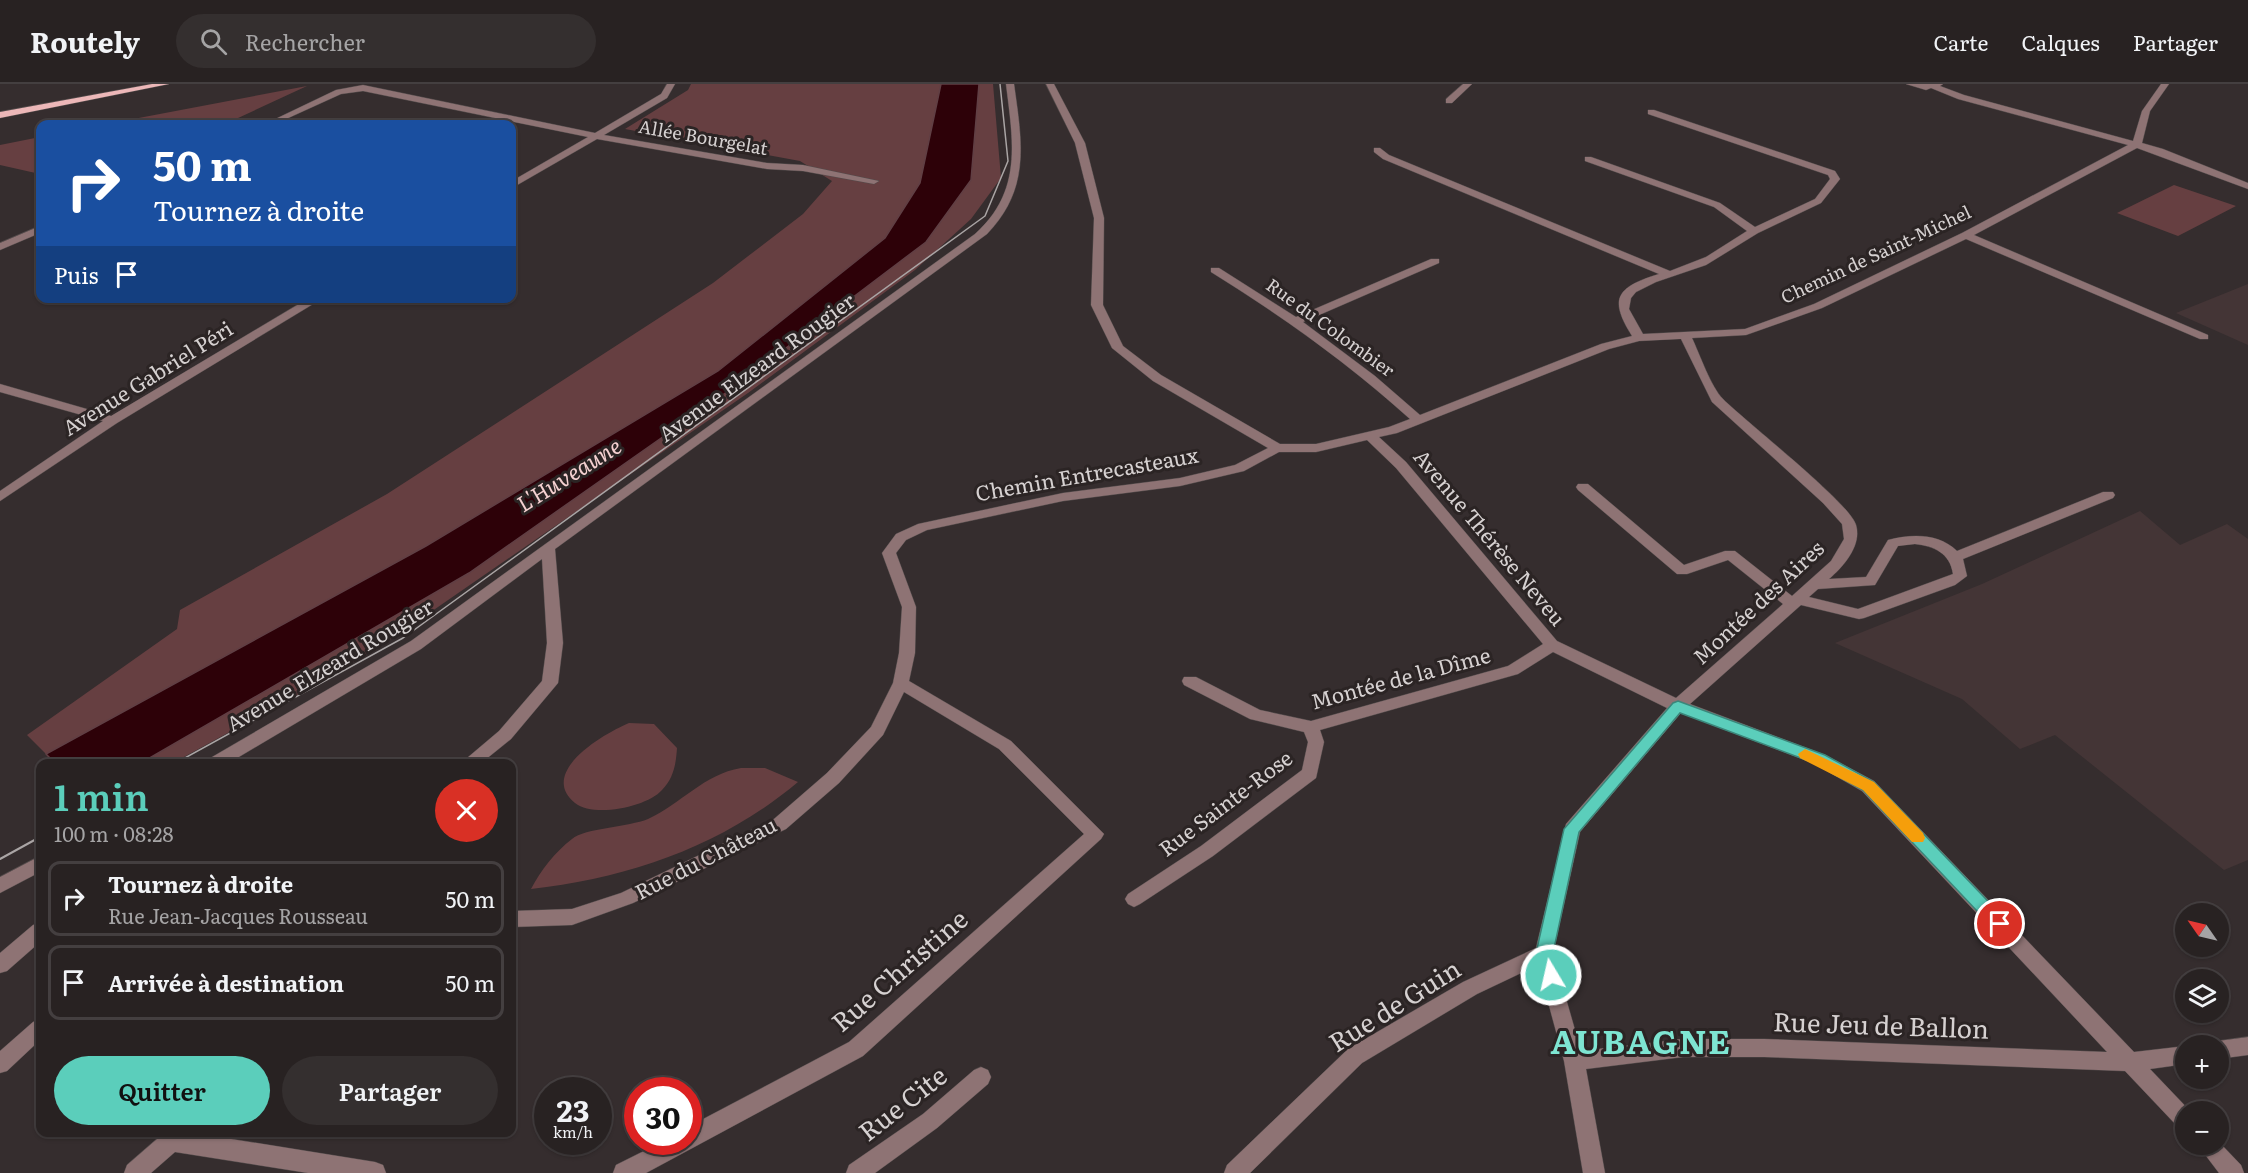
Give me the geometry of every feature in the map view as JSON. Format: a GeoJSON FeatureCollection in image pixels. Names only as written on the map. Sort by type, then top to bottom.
{"type":"FeatureCollection","features":[{"type":"Feature","properties":{"kind":"main road"},"geometry":{"type":"LineString","coordinates":[[0,105],[117,84]]}},
{"type":"Feature","properties":{"kind":"main road"},"geometry":{"type":"LineString","coordinates":[[0,115],[165,84]]}},
{"type":"Feature","properties":{"kind":"street"},"geometry":{"type":"LineString","coordinates":[[516,183],[664,96],[671,84]]}},
{"type":"Feature","properties":{"kind":"street","name":"Avenue Elzeard Rougier"},"geometry":{"type":"LineString","coordinates":[[222,759],[416,645],[548,547],[951,257],[987,228],[1003,207],[1014,184],[1018,163],[1010,84]]}},
{"type":"Feature","properties":{"kind":"street"},"geometry":{"type":"LineString","coordinates":[[1050,84],[1080,143],[1099,218],[1097,305],[1118,348],[1157,378],[1278,448]]}},
{"type":"Feature","properties":{"kind":"street"},"geometry":{"type":"LineString","coordinates":[[1449,101],[1468,84]]}},
{"type":"Feature","properties":{"kind":"street"},"geometry":{"type":"LineString","coordinates":[[1910,84],[1936,85],[1961,97],[2137,144],[2248,186]]}},
{"type":"Feature","properties":{"kind":"street"},"geometry":{"type":"LineString","coordinates":[[2137,144],[2146,111],[2165,84]]}},
{"type":"Feature","properties":{"kind":"street"},"geometry":{"type":"LineString","coordinates":[[276,120],[336,88],[362,86]]}},
{"type":"Feature","properties":{"kind":"street","name":"Allée Bourgelat"},"geometry":{"type":"LineString","coordinates":[[362,86],[597,136],[767,166],[803,168],[874,181]]}},
{"type":"Feature","properties":{"kind":"street"},"geometry":{"type":"LineString","coordinates":[[1639,338],[1626,316],[1623,304],[1627,295],[1637,286],[1691,268],[1736,246],[1754,231],[1818,201],[1835,179],[1832,173],[1651,112]]}},
{"type":"Feature","properties":{"kind":"street","name":"Chemin de Saint-Michel"},"geometry":{"type":"LineString","coordinates":[[1278,448],[1316,448],[1393,430],[1605,346],[1639,338],[1746,332],[1818,306],[1966,235],[2137,144]]}},
{"type":"Feature","properties":{"kind":"street"},"geometry":{"type":"LineString","coordinates":[[1377,150],[1386,157],[1668,274]]}},
{"type":"Feature","properties":{"kind":"street"},"geometry":{"type":"LineString","coordinates":[[1588,159],[1717,205],[1754,231]]}},
{"type":"Feature","properties":{"kind":"street"},"geometry":{"type":"LineString","coordinates":[[0,247],[36,231]]}},
{"type":"Feature","properties":{"kind":"street"},"geometry":{"type":"LineString","coordinates":[[1966,235],[2204,337]]}},
{"type":"Feature","properties":{"kind":"street"},"geometry":{"type":"LineString","coordinates":[[1294,322],[1435,261]]}},
{"type":"Feature","properties":{"kind":"street","name":"Rue du Colombier"},"geometry":{"type":"LineString","coordinates":[[1215,270],[1294,322],[1361,371],[1419,420]]}},
{"type":"Feature","properties":{"kind":"street","name":"Avenue Gabriel Péri"},"geometry":{"type":"LineString","coordinates":[[0,497],[113,420],[310,303]]}},
{"type":"Feature","properties":{"kind":"street","name":"Montée des Aires"},"geometry":{"type":"LineString","coordinates":[[1545,953],[1572,829],[1678,706],[1837,564],[1851,539],[1849,523],[1828,500],[1716,399],[1685,336]]}},
{"type":"Feature","properties":{"kind":"street"},"geometry":{"type":"LineString","coordinates":[[0,388],[113,420]]}},
{"type":"Feature","properties":{"kind":"street","name":"Avenue Thérèse Neveu"},"geometry":{"type":"LineString","coordinates":[[1370,436],[1401,465],[1552,645],[1678,706],[1819,759],[1868,786],[2175,1109]]}},
{"type":"Feature","properties":{"kind":"street","name":"Chemin Entrecasteaux"},"geometry":{"type":"LineString","coordinates":[[902,537],[923,527],[1063,497],[1180,482],[1206,476],[1239,468],[1278,448]]}},
{"type":"Feature","properties":{"kind":"street"},"geometry":{"type":"LineString","coordinates":[[1583,487],[1682,571],[1730,554],[1795,602],[1859,614],[1950,582],[1960,576],[1961,566],[1957,556],[1934,543],[1907,538],[1893,543],[1870,582],[1814,584]]}},
{"type":"Feature","properties":{"kind":"street"},"geometry":{"type":"LineString","coordinates":[[1957,556],[2109,495]]}},
{"type":"Feature","properties":{"kind":"street","name":"Rue du Château"},"geometry":{"type":"LineString","coordinates":[[516,919],[572,917],[627,898],[780,824],[833,778],[877,730],[901,683],[907,653],[909,607],[889,553],[902,537]]}},
{"type":"Feature","properties":{"kind":"street"},"geometry":{"type":"LineString","coordinates":[[474,759],[505,735],[550,683],[555,643],[548,547]]}},
{"type":"Feature","properties":{"kind":"street","name":"Montée de la Dîme"},"geometry":{"type":"LineString","coordinates":[[1190,681],[1256,715],[1311,727],[1513,670],[1552,645]]}},
{"type":"Feature","properties":{"kind":"street","name":"Rue Christine"},"geometry":{"type":"LineString","coordinates":[[702,1131],[856,1049],[1095,834],[1005,745],[901,683]]}},
{"type":"Feature","properties":{"kind":"street","name":"Rue Sainte-Rose"},"geometry":{"type":"LineString","coordinates":[[1134,899],[1207,850],[1310,773],[1316,742],[1311,727]]}},
{"type":"Feature","properties":{"kind":"street"},"geometry":{"type":"LineString","coordinates":[[0,886],[36,865]]}},
{"type":"Feature","properties":{"kind":"street"},"geometry":{"type":"LineString","coordinates":[[0,965],[36,934]]}},
{"type":"Feature","properties":{"kind":"street"},"geometry":{"type":"LineString","coordinates":[[1545,953],[1574,1061],[1593,1173]]}},
{"type":"Feature","properties":{"kind":"street","name":"Rue de Guin"},"geometry":{"type":"LineString","coordinates":[[1235,1173],[1355,1056],[1470,988],[1545,953]]}},
{"type":"Feature","properties":{"kind":"street"},"geometry":{"type":"LineString","coordinates":[[0,1064],[36,1032]]}},
{"type":"Feature","properties":{"kind":"street"},"geometry":{"type":"LineString","coordinates":[[2229,1049],[2248,1046]]}},
{"type":"Feature","properties":{"kind":"street","name":"Rue Jeu de Ballon"},"geometry":{"type":"LineString","coordinates":[[1574,1061],[1683,1048],[1764,1048],[2131,1062],[2175,1056]]}},
{"type":"Feature","properties":{"kind":"street","name":"Rue Cite"},"geometry":{"type":"LineString","coordinates":[[857,1173],[930,1121],[981,1077]]}},
{"type":"Feature","properties":{"kind":"street"},"geometry":{"type":"LineString","coordinates":[[135,1173],[176,1137],[375,1173]]}},
{"type":"Feature","properties":{"kind":"street"},"geometry":{"type":"LineString","coordinates":[[624,1173],[658,1155]]}},
{"type":"Feature","properties":{"kind":"street"},"geometry":{"type":"LineString","coordinates":[[2217,1155],[2234,1173]]}},
{"type":"Feature","properties":{"kind":"shaded area"},"geometry":{"type":"Polygon","coordinates":[[[691,84],[993,84],[1001,178],[971,219],[915,270],[748,393],[396,636],[299,694],[180,759],[51,759],[27,735],[177,629],[180,610],[387,494],[713,283],[803,214],[832,181],[800,161],[625,129],[688,90],[691,84]]]}},
{"type":"Feature","properties":{"kind":"shaded area"},"geometry":{"type":"Polygon","coordinates":[[[307,86],[234,120],[128,120],[307,86]]]}},
{"type":"Feature","properties":{"kind":"shaded area"},"geometry":{"type":"Polygon","coordinates":[[[36,138],[36,173],[0,165],[0,145],[36,138]]]}},
{"type":"Feature","properties":{"kind":"shaded area"},"geometry":{"type":"Polygon","coordinates":[[[2174,185],[2236,206],[2178,236],[2117,213],[2174,185]]]}},
{"type":"Feature","properties":{"kind":"shaded area"},"geometry":{"type":"Polygon","coordinates":[[[2248,284],[2248,345],[2176,313],[2248,284]]]}},
{"type":"Feature","properties":{"kind":"shaded area"},"geometry":{"type":"Polygon","coordinates":[[[2140,511],[2180,545],[2227,524],[2248,539],[2248,860],[2224,870],[2055,735],[2020,749],[1962,699],[1835,643],[1982,584],[2140,511]]]}},
{"type":"Feature","properties":{"kind":"shaded area"},"geometry":{"type":"Polygon","coordinates":[[[629,723],[654,724],[677,748],[674,770],[666,785],[655,796],[620,809],[594,810],[575,803],[565,791],[564,779],[569,767],[591,745],[629,723]]]}},
{"type":"Feature","properties":{"kind":"shaded area"},"geometry":{"type":"Polygon","coordinates":[[[741,768],[765,768],[798,782],[769,805],[738,824],[673,855],[603,877],[531,889],[554,856],[578,835],[648,819],[716,776],[741,768]]]}},
{"type":"Feature","properties":{"kind":"water","name":"L'Huveaune"},"geometry":{"type":"Polygon","coordinates":[[[941,84],[979,84],[971,180],[926,242],[741,382],[469,573],[148,759],[51,759],[46,754],[426,546],[718,371],[885,238],[920,183],[941,84]]]}},
{"type":"Feature","properties":{"kind":"tram line"},"geometry":{"type":"LineString","coordinates":[[183,759],[403,638],[985,216],[1008,161],[1000,84]]}},
{"type":"Feature","properties":{"kind":"tram line"},"geometry":{"type":"LineString","coordinates":[[0,859],[36,839]]}},
{"type":"Feature","properties":{"kind":"slow traffic"},"geometry":{"type":"LineString","coordinates":[[1805,754],[1819,759],[1868,786],[1917,838]]}},
{"type":"Feature","properties":{"kind":"district","name":"AUBAGNE"},"geometry":{"type":"Point","coordinates":[1641,1042]}},
{"type":"Feature","properties":{"kind":"route"},"geometry":{"type":"LineString","coordinates":[[1551,975],[1545,953],[1572,829],[1678,706],[1819,759],[1868,786],[2000,924]]}}]}
